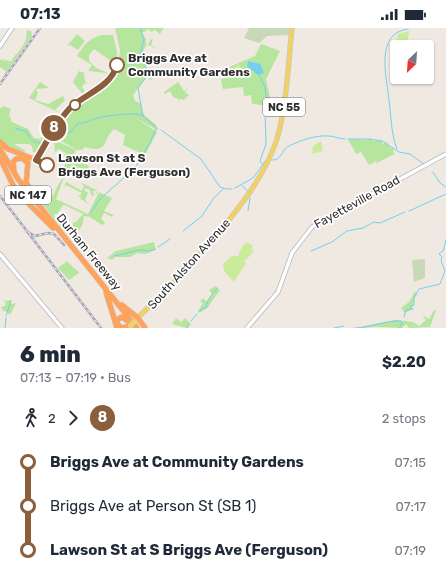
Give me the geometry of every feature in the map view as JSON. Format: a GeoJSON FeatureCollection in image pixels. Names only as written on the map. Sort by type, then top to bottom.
{"type":"FeatureCollection","features":[{"type":"Feature","properties":{"kind":"highway"},"geometry":{"type":"LineString","coordinates":[[0,142],[10,150],[36,160]]}},
{"type":"Feature","properties":{"kind":"highway","name":"Durham Freeway"},"geometry":{"type":"LineString","coordinates":[[0,149],[10,168],[24,187],[108,293],[135,323]]}},
{"type":"Feature","properties":{"kind":"highway","name":"Durham Freeway"},"geometry":{"type":"LineString","coordinates":[[0,154],[16,180],[60,233]]}},
{"type":"Feature","properties":{"kind":"highway"},"geometry":{"type":"LineString","coordinates":[[0,158],[16,191],[60,233]]}},
{"type":"Feature","properties":{"kind":"highway"},"geometry":{"type":"LineString","coordinates":[[24,187],[13,170],[12,165],[15,160],[21,158],[27,160],[29,165],[26,182],[28,187],[60,233]]}},
{"type":"Feature","properties":{"kind":"highway"},"geometry":{"type":"LineString","coordinates":[[13,185],[12,198],[18,197],[32,207]]}},
{"type":"Feature","properties":{"kind":"highway"},"geometry":{"type":"LineString","coordinates":[[108,293],[135,323],[145,328]]}},
{"type":"Feature","properties":{"kind":"highway"},"geometry":{"type":"LineString","coordinates":[[108,293],[117,328]]}},
{"type":"Feature","properties":{"kind":"highway","name":"Durham Freeway"},"geometry":{"type":"LineString","coordinates":[[108,293],[135,323]]}},
{"type":"Feature","properties":{"kind":"main road"},"geometry":{"type":"LineString","coordinates":[[0,46],[12,28]]}},
{"type":"Feature","properties":{"kind":"main road","name":"South Alston Avenue"},"geometry":{"type":"LineString","coordinates":[[135,323],[168,290],[233,216],[258,181],[276,140],[283,110],[292,28]]}},
{"type":"Feature","properties":{"kind":"main road","name":"Fayetteville Road"},"geometry":{"type":"LineString","coordinates":[[247,328],[278,292],[292,252],[312,227],[446,154]]}},
{"type":"Feature","properties":{"kind":"main road"},"geometry":{"type":"LineString","coordinates":[[0,254],[62,328]]}},
{"type":"Feature","properties":{"kind":"green space"},"geometry":{"type":"Polygon","coordinates":[[[115,28],[164,28],[160,34],[155,30],[151,32],[149,29],[142,33],[147,44],[143,51],[148,55],[152,63],[146,64],[148,75],[150,75],[153,79],[150,80],[147,76],[133,95],[135,101],[140,103],[144,115],[156,125],[157,130],[134,117],[157,132],[145,155],[123,145],[125,135],[114,129],[110,133],[104,145],[98,149],[85,147],[82,150],[77,150],[52,136],[63,119],[76,105],[100,90],[122,70],[119,69],[120,65],[123,66],[119,61],[120,50],[115,28]]]}},
{"type":"Feature","properties":{"kind":"green space"},"geometry":{"type":"Polygon","coordinates":[[[249,28],[289,28],[289,35],[267,36],[259,43],[244,38],[249,28]]]}},
{"type":"Feature","properties":{"kind":"green space"},"geometry":{"type":"Polygon","coordinates":[[[27,30],[31,31],[32,36],[2,78],[6,71],[0,67],[0,60],[6,59],[3,62],[7,60],[11,62],[25,42],[27,30]]]}},
{"type":"Feature","properties":{"kind":"green space"},"geometry":{"type":"Polygon","coordinates":[[[409,31],[408,40],[396,40],[398,34],[409,31]]]}},
{"type":"Feature","properties":{"kind":"green space"},"geometry":{"type":"Polygon","coordinates":[[[77,34],[85,41],[78,50],[70,45],[67,46],[77,34]]]}},
{"type":"Feature","properties":{"kind":"green space"},"geometry":{"type":"Polygon","coordinates":[[[102,35],[113,35],[117,52],[117,62],[114,63],[94,49],[89,55],[89,61],[96,68],[110,74],[108,79],[106,73],[88,71],[92,65],[77,56],[87,42],[102,35]]]}},
{"type":"Feature","properties":{"kind":"green space"},"geometry":{"type":"Polygon","coordinates":[[[151,39],[153,39],[151,45],[159,50],[147,44],[151,39]]]}},
{"type":"Feature","properties":{"kind":"green space"},"geometry":{"type":"Polygon","coordinates":[[[261,44],[280,51],[266,79],[270,98],[276,98],[275,106],[252,104],[251,95],[244,96],[243,87],[223,89],[221,79],[229,77],[227,68],[255,56],[261,44]]]}},
{"type":"Feature","properties":{"kind":"green space"},"geometry":{"type":"Polygon","coordinates":[[[240,64],[241,74],[232,78],[230,70],[240,64]]]}},
{"type":"Feature","properties":{"kind":"green space"},"geometry":{"type":"Polygon","coordinates":[[[79,71],[84,73],[85,81],[88,84],[85,83],[82,86],[86,95],[84,96],[73,82],[79,71]]]}},
{"type":"Feature","properties":{"kind":"green space"},"geometry":{"type":"Polygon","coordinates":[[[40,82],[49,88],[36,89],[38,93],[35,100],[48,104],[63,96],[65,100],[55,110],[60,113],[29,98],[40,82]]]}},
{"type":"Feature","properties":{"kind":"green space"},"geometry":{"type":"Polygon","coordinates":[[[178,82],[184,91],[189,88],[185,92],[189,95],[184,100],[179,99],[178,104],[178,99],[173,97],[170,91],[165,94],[164,92],[178,82]]]}},
{"type":"Feature","properties":{"kind":"green space"},"geometry":{"type":"Polygon","coordinates":[[[3,106],[11,109],[9,115],[12,122],[28,129],[34,138],[40,139],[48,133],[44,142],[40,144],[41,148],[37,154],[33,152],[32,146],[29,144],[14,144],[26,151],[19,152],[12,150],[0,140],[0,109],[3,106]]]}},
{"type":"Feature","properties":{"kind":"green space"},"geometry":{"type":"Polygon","coordinates":[[[50,138],[76,150],[72,158],[82,163],[86,156],[83,163],[89,166],[88,171],[78,167],[74,172],[76,167],[72,164],[67,173],[62,171],[67,160],[64,156],[66,153],[58,149],[55,153],[54,142],[49,141],[50,138]]]}},
{"type":"Feature","properties":{"kind":"green space"},"geometry":{"type":"Polygon","coordinates":[[[371,138],[372,141],[381,140],[383,144],[387,142],[390,148],[393,148],[394,154],[377,163],[376,161],[369,165],[361,152],[356,154],[348,139],[366,140],[371,138]]]}},
{"type":"Feature","properties":{"kind":"green space"},"geometry":{"type":"Polygon","coordinates":[[[321,141],[323,151],[312,154],[313,146],[321,141]]]}},
{"type":"Feature","properties":{"kind":"green space"},"geometry":{"type":"Polygon","coordinates":[[[64,177],[56,199],[88,214],[99,192],[112,198],[104,211],[114,215],[112,217],[104,213],[101,219],[105,223],[102,225],[90,217],[84,216],[82,226],[73,237],[68,234],[74,222],[76,222],[83,214],[63,205],[57,214],[54,214],[55,219],[78,250],[28,185],[53,196],[59,183],[64,177]]]}},
{"type":"Feature","properties":{"kind":"green space"},"geometry":{"type":"Polygon","coordinates":[[[66,182],[82,191],[84,186],[80,182],[96,190],[97,192],[96,195],[96,191],[93,191],[94,196],[91,195],[90,190],[85,188],[84,190],[88,193],[85,200],[90,205],[82,199],[80,200],[81,197],[78,197],[82,193],[66,185],[63,188],[66,182]]]}},
{"type":"Feature","properties":{"kind":"green space"},"geometry":{"type":"Polygon","coordinates":[[[154,242],[156,250],[145,254],[137,253],[130,257],[115,257],[112,260],[107,258],[116,251],[154,242]]]}},
{"type":"Feature","properties":{"kind":"green space"},"geometry":{"type":"Polygon","coordinates":[[[247,242],[253,246],[251,249],[254,251],[245,261],[240,258],[246,263],[234,282],[224,271],[223,264],[232,256],[238,256],[243,245],[247,242]]]}},
{"type":"Feature","properties":{"kind":"green space"},"geometry":{"type":"Polygon","coordinates":[[[425,259],[425,278],[414,282],[412,260],[425,259]]]}},
{"type":"Feature","properties":{"kind":"green space"},"geometry":{"type":"Polygon","coordinates":[[[67,261],[74,268],[73,270],[75,268],[79,273],[69,280],[58,268],[67,261]]]}},
{"type":"Feature","properties":{"kind":"green space"},"geometry":{"type":"Polygon","coordinates":[[[215,286],[220,290],[208,307],[200,313],[198,311],[203,303],[200,301],[203,298],[207,302],[212,294],[209,290],[215,286]]]}},
{"type":"Feature","properties":{"kind":"green space"},"geometry":{"type":"Polygon","coordinates":[[[415,291],[417,295],[413,306],[411,307],[413,309],[405,313],[401,308],[409,302],[415,291]]]}},
{"type":"Feature","properties":{"kind":"green space"},"geometry":{"type":"Polygon","coordinates":[[[4,299],[6,301],[11,300],[11,304],[16,303],[10,315],[6,311],[2,311],[3,309],[0,308],[6,305],[4,299]]]}},
{"type":"Feature","properties":{"kind":"green space"},"geometry":{"type":"Polygon","coordinates":[[[434,310],[436,310],[430,327],[409,328],[406,324],[402,328],[354,328],[396,320],[413,322],[419,326],[426,320],[423,317],[424,316],[429,319],[434,310]]]}},
{"type":"Feature","properties":{"kind":"green space"},"geometry":{"type":"Polygon","coordinates":[[[176,318],[181,322],[185,318],[191,324],[187,328],[172,324],[176,318]]]}},
{"type":"Feature","properties":{"kind":"water"},"geometry":{"type":"Polygon","coordinates":[[[248,61],[260,64],[264,73],[258,75],[247,66],[248,61]]]}},
{"type":"Feature","properties":{"kind":"waterway"},"geometry":{"type":"LineString","coordinates":[[140,28],[144,39],[140,56],[148,71],[145,79],[138,88],[143,116]]}},
{"type":"Feature","properties":{"kind":"waterway"},"geometry":{"type":"LineString","coordinates":[[397,149],[392,124],[385,58],[390,39],[397,32],[408,29]]}},
{"type":"Feature","properties":{"kind":"waterway"},"geometry":{"type":"LineString","coordinates":[[259,74],[265,87],[267,104],[265,111],[266,144],[260,161],[262,164]]}},
{"type":"Feature","properties":{"kind":"waterway"},"geometry":{"type":"LineString","coordinates":[[47,143],[72,131],[78,123],[84,123],[98,118],[116,115],[141,115],[158,129]]}},
{"type":"Feature","properties":{"kind":"waterway"},"geometry":{"type":"LineString","coordinates":[[15,128],[27,132],[33,141],[43,144]]}},
{"type":"Feature","properties":{"kind":"waterway"},"geometry":{"type":"LineString","coordinates":[[133,171],[150,143],[156,129]]}},
{"type":"Feature","properties":{"kind":"waterway"},"geometry":{"type":"LineString","coordinates":[[161,130],[201,159],[220,187],[232,189]]}},
{"type":"Feature","properties":{"kind":"waterway"},"geometry":{"type":"LineString","coordinates":[[271,160],[277,159],[289,146],[309,138],[331,136],[345,139]]}},
{"type":"Feature","properties":{"kind":"waterway"},"geometry":{"type":"LineString","coordinates":[[348,139],[369,139],[382,141],[399,152],[410,154],[424,164]]}},
{"type":"Feature","properties":{"kind":"waterway"},"geometry":{"type":"LineString","coordinates":[[235,188],[253,178],[266,160]]}},
{"type":"Feature","properties":{"kind":"waterway"},"geometry":{"type":"LineString","coordinates":[[433,172],[440,183],[446,187]]}},
{"type":"Feature","properties":{"kind":"waterway"},"geometry":{"type":"LineString","coordinates":[[91,212],[99,200],[126,176]]}},
{"type":"Feature","properties":{"kind":"waterway"},"geometry":{"type":"LineString","coordinates":[[242,186],[249,192]]}},
{"type":"Feature","properties":{"kind":"waterway"},"geometry":{"type":"LineString","coordinates":[[183,231],[202,216],[213,199],[223,189]]}},
{"type":"Feature","properties":{"kind":"waterway"},"geometry":{"type":"LineString","coordinates":[[409,211],[446,194]]}},
{"type":"Feature","properties":{"kind":"waterway"},"geometry":{"type":"LineString","coordinates":[[248,211],[250,198]]}},
{"type":"Feature","properties":{"kind":"waterway"},"geometry":{"type":"LineString","coordinates":[[311,251],[332,242],[347,231],[363,228],[374,222],[380,223],[405,212]]}},
{"type":"Feature","properties":{"kind":"waterway"},"geometry":{"type":"LineString","coordinates":[[158,247],[170,239]]}},
{"type":"Feature","properties":{"kind":"waterway"},"geometry":{"type":"LineString","coordinates":[[404,317],[406,310],[413,309],[410,307],[414,305],[414,298],[419,289],[440,284],[445,271],[441,261],[442,257],[439,254],[443,251],[446,240]]}},
{"type":"Feature","properties":{"kind":"waterway"},"geometry":{"type":"LineString","coordinates":[[114,256],[139,250],[149,251],[155,249]]}},
{"type":"Feature","properties":{"kind":"waterway"},"geometry":{"type":"LineString","coordinates":[[199,312],[203,308],[206,308],[208,300],[217,288]]}},
{"type":"Feature","properties":{"kind":"waterway"},"geometry":{"type":"LineString","coordinates":[[6,316],[11,301]]}},
{"type":"Feature","properties":{"kind":"waterway"},"geometry":{"type":"LineString","coordinates":[[191,321],[197,314]]}},
{"type":"Feature","properties":{"kind":"waterway"},"geometry":{"type":"LineString","coordinates":[[5,328],[6,318]]}},
{"type":"Feature","properties":{"kind":"waterway"},"geometry":{"type":"LineString","coordinates":[[355,328],[401,321],[402,323],[399,328]]}},
{"type":"Feature","properties":{"kind":"waterway"},"geometry":{"type":"LineString","coordinates":[[187,328],[189,324]]}},
{"type":"Feature","properties":{"kind":"waterway"},"geometry":{"type":"LineString","coordinates":[[334,328],[344,326]]}},
{"type":"Feature","properties":{"kind":"railway"},"geometry":{"type":"LineString","coordinates":[[0,84],[40,28]]}},
{"type":"Feature","properties":{"kind":"railway"},"geometry":{"type":"LineString","coordinates":[[0,196],[101,328]]}},
{"type":"Feature","properties":{"kind":"railway"},"geometry":{"type":"LineString","coordinates":[[28,232],[35,236],[48,233],[54,234],[64,245]]}},
{"type":"Feature","properties":{"kind":"bus line","name":"8"},"geometry":{"type":"LineString","coordinates":[[47,165],[36,160],[54,127],[72,106],[108,81],[115,72],[117,65]]}},
{"type":"Feature","properties":{"kind":"place","name":"Briggs Ave at Community Gardens"},"geometry":{"type":"Point","coordinates":[117,65]}},
{"type":"Feature","properties":{"kind":"place","name":"Lawson St at S Briggs Ave (Ferguson)"},"geometry":{"type":"Point","coordinates":[47,165]}}]}
